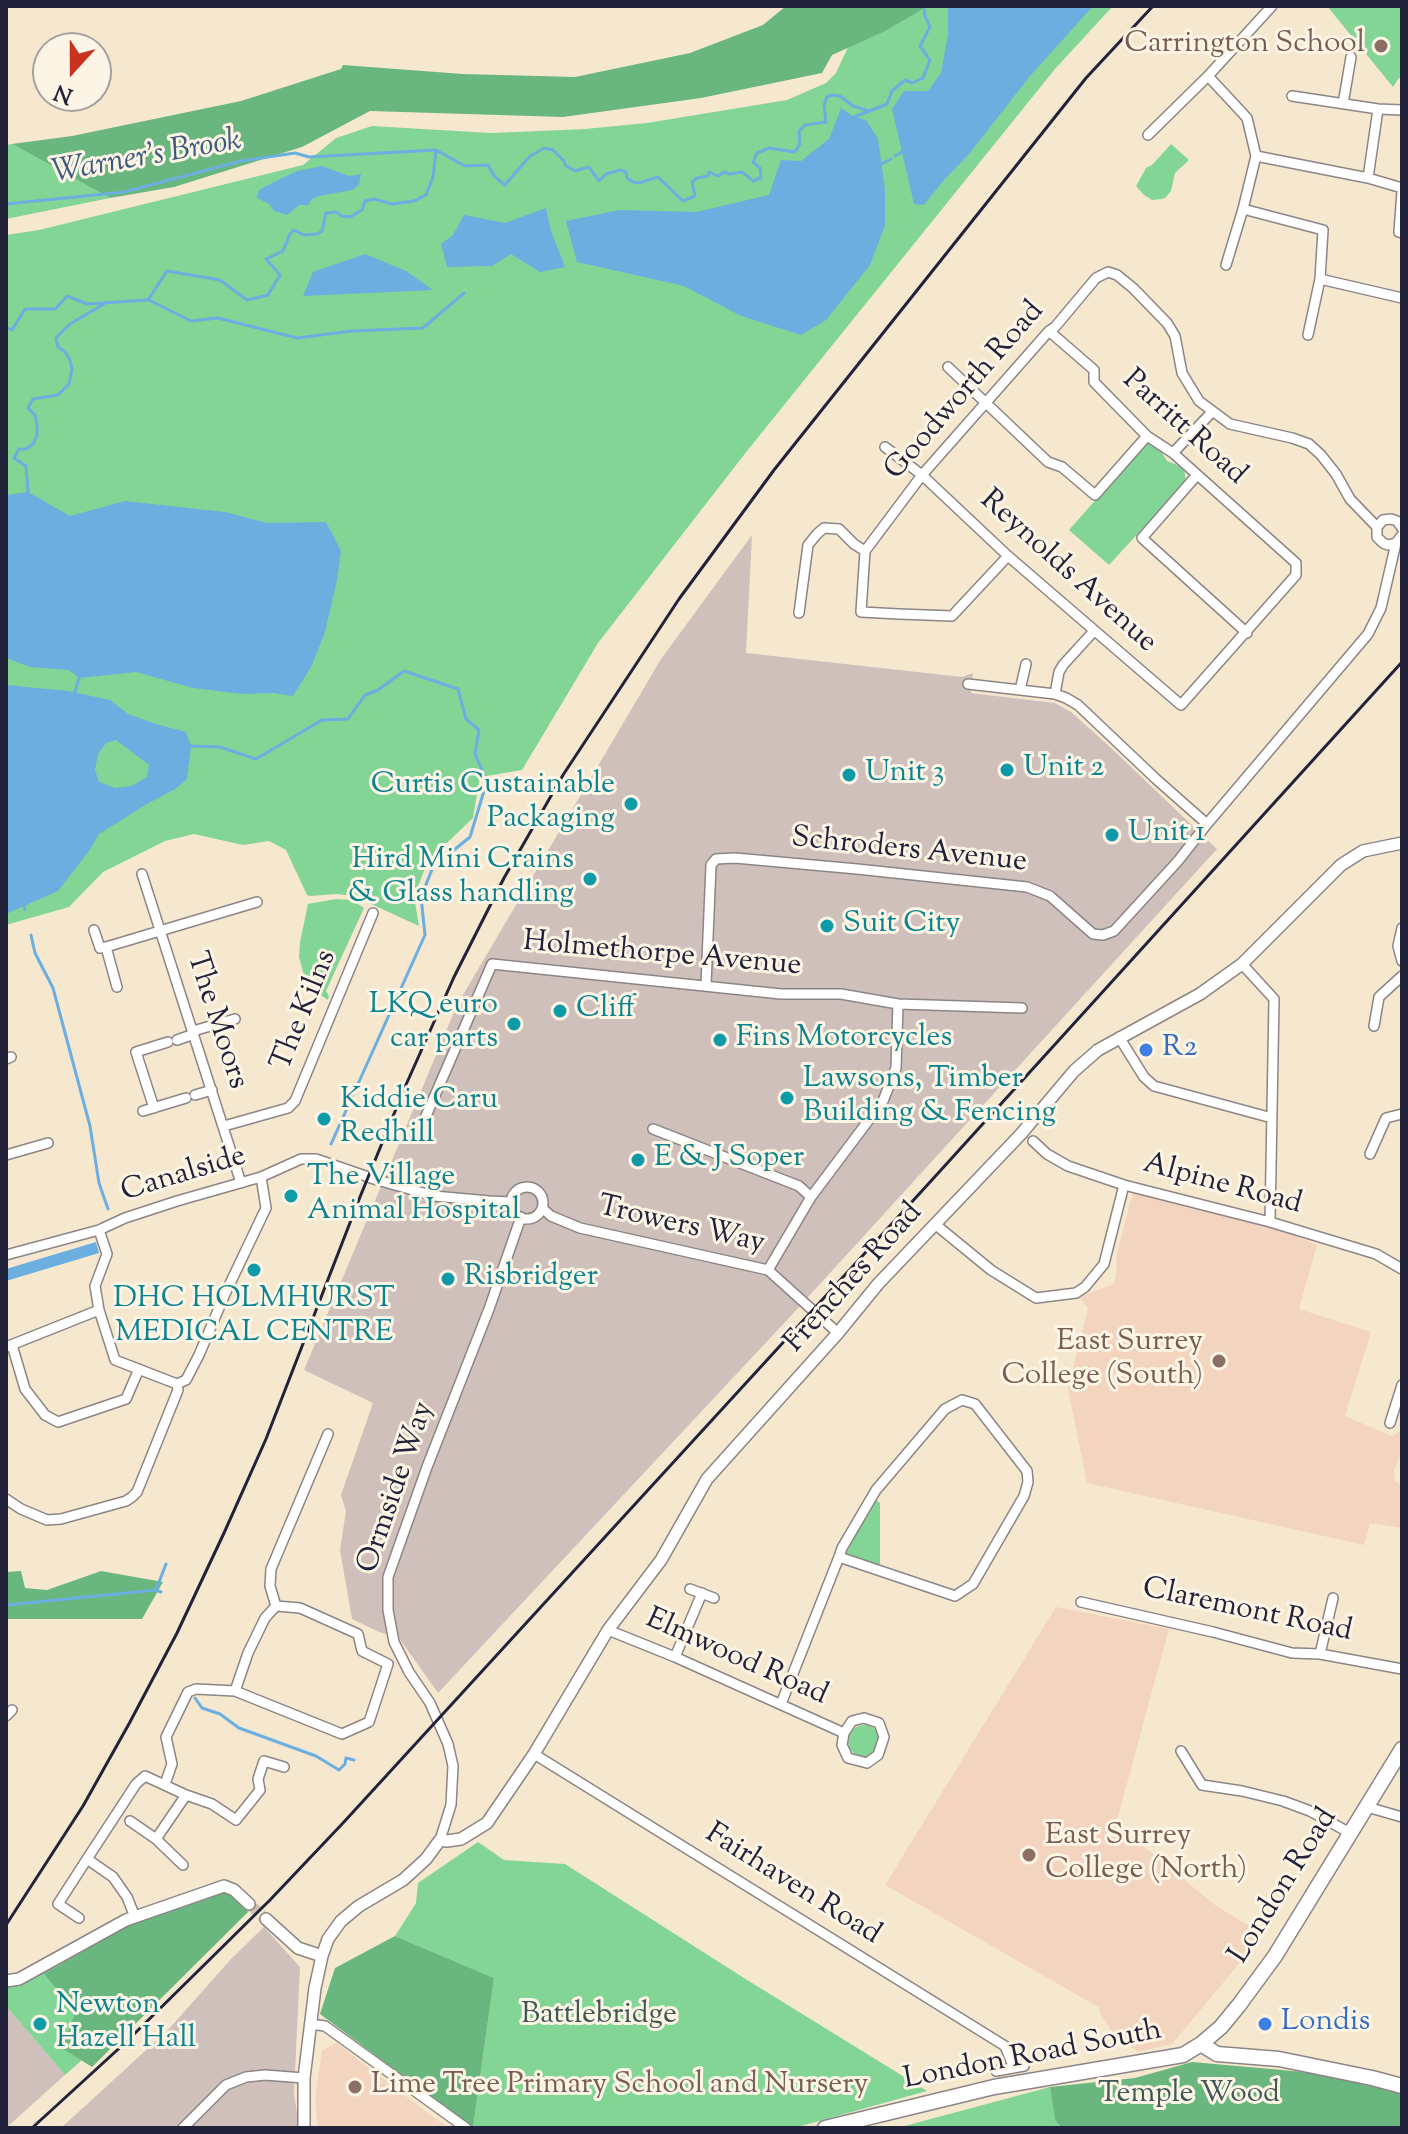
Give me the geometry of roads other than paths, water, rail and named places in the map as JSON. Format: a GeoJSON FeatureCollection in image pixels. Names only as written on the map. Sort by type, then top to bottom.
{"type":"FeatureCollection","features":[{"type":"Feature","properties":{"kind":"main road","name":"London Road"},"geometry":{"type":"LineString","coordinates":[[1201,2044],[1221,2027],[1275,1956],[1402,1749]]}},
{"type":"Feature","properties":{"kind":"main road"},"geometry":{"type":"LineString","coordinates":[[1201,2044],[1217,2054],[1279,2059],[1402,2086]]}},
{"type":"Feature","properties":{"kind":"main road","name":"London Road South"},"geometry":{"type":"LineString","coordinates":[[825,2128],[994,2087],[1183,2055],[1201,2044]]}},
{"type":"Feature","properties":{"kind":"street"},"geometry":{"type":"LineString","coordinates":[[1148,135],[1272,6]]}},
{"type":"Feature","properties":{"kind":"street"},"geometry":{"type":"LineString","coordinates":[[1343,104],[1351,57]]}},
{"type":"Feature","properties":{"kind":"street"},"geometry":{"type":"LineString","coordinates":[[1208,76],[1247,118],[1256,156],[1226,265]]}},
{"type":"Feature","properties":{"kind":"street"},"geometry":{"type":"LineString","coordinates":[[1292,96],[1402,110]]}},
{"type":"Feature","properties":{"kind":"street"},"geometry":{"type":"LineString","coordinates":[[1368,178],[1378,109]]}},
{"type":"Feature","properties":{"kind":"street"},"geometry":{"type":"LineString","coordinates":[[1256,156],[1368,178],[1402,189],[1399,232],[1402,233]]}},
{"type":"Feature","properties":{"kind":"street"},"geometry":{"type":"LineString","coordinates":[[1243,209],[1323,230],[1320,279],[1308,335]]}},
{"type":"Feature","properties":{"kind":"street","name":"Goodworth Road"},"geometry":{"type":"LineString","coordinates":[[865,551],[922,475],[1096,278],[1108,272],[1133,288],[1167,323],[1175,336],[1182,373],[1199,401],[1212,412]]}},
{"type":"Feature","properties":{"kind":"street"},"geometry":{"type":"LineString","coordinates":[[1320,279],[1402,298]]}},
{"type":"Feature","properties":{"kind":"street","name":"Parritt Road"},"geometry":{"type":"LineString","coordinates":[[1049,331],[1094,370],[1094,382],[1147,436],[1173,453],[1294,559],[1296,575],[1247,633]]}},
{"type":"Feature","properties":{"kind":"street"},"geometry":{"type":"LineString","coordinates":[[948,367],[1048,462],[1062,467],[1095,495],[1147,436]]}},
{"type":"Feature","properties":{"kind":"street"},"geometry":{"type":"LineString","coordinates":[[1173,453],[1212,412],[1230,424],[1309,444],[1329,464],[1350,499],[1377,527]]}},
{"type":"Feature","properties":{"kind":"street","name":"Reynolds Avenue"},"geometry":{"type":"LineString","coordinates":[[885,447],[922,475],[1008,556],[1181,705],[1247,633]]}},
{"type":"Feature","properties":{"kind":"street"},"geometry":{"type":"LineString","coordinates":[[1197,475],[1142,538],[1247,633]]}},
{"type":"Feature","properties":{"kind":"street"},"geometry":{"type":"LineString","coordinates":[[1399,539],[1388,545],[1379,540],[1376,532],[1377,527],[1387,519],[1399,524],[1402,511]]}},
{"type":"Feature","properties":{"kind":"street"},"geometry":{"type":"LineString","coordinates":[[799,613],[808,545],[824,528],[839,529],[865,551],[861,612],[952,616],[1008,556]]}},
{"type":"Feature","properties":{"kind":"street"},"geometry":{"type":"LineString","coordinates":[[968,684],[1055,694],[1078,705],[1207,824],[1368,634],[1381,608],[1399,539]]}},
{"type":"Feature","properties":{"kind":"street"},"geometry":{"type":"LineString","coordinates":[[1055,694],[1063,665],[1094,631]]}},
{"type":"Feature","properties":{"kind":"street"},"geometry":{"type":"LineString","coordinates":[[1020,690],[1026,664]]}},
{"type":"Feature","properties":{"kind":"street","name":"Schroders Avenue"},"geometry":{"type":"LineString","coordinates":[[706,985],[711,865],[716,859],[735,858],[1027,887],[1050,896],[1093,934],[1103,935],[1119,927],[1207,824]]}},
{"type":"Feature","properties":{"kind":"street","name":"Frenches Road"},"geometry":{"type":"LineString","coordinates":[[440,1840],[461,1839],[487,1823],[534,1754],[608,1630],[661,1560],[707,1479],[878,1284],[1021,1134],[1074,1071],[1098,1050],[1200,994],[1242,964],[1341,865],[1363,851],[1402,843]]}},
{"type":"Feature","properties":{"kind":"street","name":"The Moors"},"geometry":{"type":"LineString","coordinates":[[142,874],[241,1183]]}},
{"type":"Feature","properties":{"kind":"street"},"geometry":{"type":"LineString","coordinates":[[94,930],[100,948],[106,947],[257,902]]}},
{"type":"Feature","properties":{"kind":"street","name":"The Kilns"},"geometry":{"type":"LineString","coordinates":[[224,1126],[288,1108],[295,1101],[373,913]]}},
{"type":"Feature","properties":{"kind":"street"},"geometry":{"type":"LineString","coordinates":[[1402,928],[1398,946],[1402,961]]}},
{"type":"Feature","properties":{"kind":"street"},"geometry":{"type":"LineString","coordinates":[[106,947],[117,987]]}},
{"type":"Feature","properties":{"kind":"street","name":"Holmethorpe Avenue"},"geometry":{"type":"LineString","coordinates":[[426,1116],[492,964],[781,994],[841,994],[898,1004],[1022,1008]]}},
{"type":"Feature","properties":{"kind":"street"},"geometry":{"type":"LineString","coordinates":[[1242,964],[1274,999],[1270,1222]]}},
{"type":"Feature","properties":{"kind":"street"},"geometry":{"type":"LineString","coordinates":[[1374,1026],[1379,997],[1402,976]]}},
{"type":"Feature","properties":{"kind":"street"},"geometry":{"type":"LineString","coordinates":[[768,1270],[811,1197],[883,1101],[896,1068],[898,1004]]}},
{"type":"Feature","properties":{"kind":"street"},"geometry":{"type":"LineString","coordinates":[[154,1108],[136,1052],[235,1019]]}},
{"type":"Feature","properties":{"kind":"street"},"geometry":{"type":"LineString","coordinates":[[1119,1037],[1144,1077],[1154,1086],[1272,1118]]}},
{"type":"Feature","properties":{"kind":"street"},"geometry":{"type":"LineString","coordinates":[[143,1111],[212,1090]]}},
{"type":"Feature","properties":{"kind":"street"},"geometry":{"type":"LineString","coordinates":[[1370,1154],[1386,1118],[1402,1114]]}},
{"type":"Feature","properties":{"kind":"street"},"geometry":{"type":"LineString","coordinates":[[653,1129],[799,1186],[811,1197]]}},
{"type":"Feature","properties":{"kind":"street","name":"Alpine Road"},"geometry":{"type":"LineString","coordinates":[[1033,1141],[1047,1154],[1068,1166],[1124,1185],[1270,1222],[1376,1254],[1402,1269]]}},
{"type":"Feature","properties":{"kind":"street"},"geometry":{"type":"LineString","coordinates":[[6,1155],[48,1143]]}},
{"type":"Feature","properties":{"kind":"street","name":"Canalside"},"geometry":{"type":"LineString","coordinates":[[6,1255],[99,1230],[125,1218],[261,1177],[301,1159],[316,1159],[374,1179]]}},
{"type":"Feature","properties":{"kind":"street"},"geometry":{"type":"LineString","coordinates":[[99,1230],[107,1254],[95,1286],[99,1310],[115,1360],[177,1384],[186,1380],[199,1355],[266,1208],[261,1177]]}},
{"type":"Feature","properties":{"kind":"street","name":"Trowers Way"},"geometry":{"type":"LineString","coordinates":[[374,1179],[434,1196],[511,1202],[516,1192],[530,1188],[541,1195],[542,1208],[551,1216],[580,1228],[768,1270],[838,1333]]}},
{"type":"Feature","properties":{"kind":"street"},"geometry":{"type":"LineString","coordinates":[[936,1225],[991,1270],[1036,1298],[1076,1293],[1104,1264],[1124,1185]]}},
{"type":"Feature","properties":{"kind":"street"},"geometry":{"type":"LineString","coordinates":[[511,1202],[515,1212],[525,1218],[535,1216],[542,1208]]}},
{"type":"Feature","properties":{"kind":"street","name":"Ormside Way"},"geometry":{"type":"LineString","coordinates":[[304,2128],[304,2078],[310,2024],[315,1988],[328,1939],[341,1921],[359,1906],[403,1880],[426,1859],[440,1840],[451,1805],[453,1766],[448,1744],[430,1703],[394,1642],[388,1610],[388,1577],[521,1217]]}},
{"type":"Feature","properties":{"kind":"street"},"geometry":{"type":"LineString","coordinates":[[99,1310],[9,1346],[25,1389],[42,1411],[58,1422],[122,1402],[139,1369]]}},
{"type":"Feature","properties":{"kind":"street"},"geometry":{"type":"LineString","coordinates":[[8,1503],[47,1520],[61,1519],[132,1497],[137,1492],[178,1390],[177,1384]]}},
{"type":"Feature","properties":{"kind":"street"},"geometry":{"type":"LineString","coordinates":[[1390,1423],[1399,1407],[1402,1385]]}},
{"type":"Feature","properties":{"kind":"street"},"geometry":{"type":"LineString","coordinates":[[42,1411],[50,1398]]}},
{"type":"Feature","properties":{"kind":"street"},"geometry":{"type":"LineString","coordinates":[[781,1704],[839,1557],[876,1490],[945,1409],[962,1400],[975,1404],[1027,1471],[1024,1496],[973,1584],[955,1596],[839,1557]]}},
{"type":"Feature","properties":{"kind":"street"},"geometry":{"type":"LineString","coordinates":[[276,1606],[270,1586],[271,1569],[328,1434]]}},
{"type":"Feature","properties":{"kind":"street"},"geometry":{"type":"LineString","coordinates":[[690,1589],[714,1598]]}},
{"type":"Feature","properties":{"kind":"street"},"geometry":{"type":"LineString","coordinates":[[675,1657],[702,1593]]}},
{"type":"Feature","properties":{"kind":"street"},"geometry":{"type":"LineString","coordinates":[[1320,1654],[1333,1598]]}},
{"type":"Feature","properties":{"kind":"street","name":"Claremont Road"},"geometry":{"type":"LineString","coordinates":[[1081,1602],[1199,1628],[1292,1653],[1320,1654],[1402,1669]]}},
{"type":"Feature","properties":{"kind":"street"},"geometry":{"type":"LineString","coordinates":[[235,1691],[248,1653],[265,1618],[276,1606]]}},
{"type":"Feature","properties":{"kind":"street"},"geometry":{"type":"LineString","coordinates":[[165,1784],[172,1764],[166,1737],[188,1692],[196,1689],[235,1691],[342,1734],[369,1722],[388,1664],[362,1651],[358,1634],[300,1608],[276,1606]]}},
{"type":"Feature","properties":{"kind":"street","name":"Elmwood Road"},"geometry":{"type":"LineString","coordinates":[[608,1630],[844,1733]]}},
{"type":"Feature","properties":{"kind":"street","name":"Elmwood Road"},"geometry":{"type":"LineString","coordinates":[[864,1718],[879,1723],[884,1737],[878,1755],[867,1763],[848,1758],[842,1745],[844,1733],[852,1721],[864,1718]]}},
{"type":"Feature","properties":{"kind":"street"},"geometry":{"type":"LineString","coordinates":[[1181,1751],[1202,1785],[1283,1801],[1310,1811],[1350,1833]]}},
{"type":"Feature","properties":{"kind":"street","name":"Fairhaven Road"},"geometry":{"type":"LineString","coordinates":[[534,1754],[1005,2046],[1019,2067],[996,2071]]}},
{"type":"Feature","properties":{"kind":"street"},"geometry":{"type":"LineString","coordinates":[[79,1918],[58,1904],[136,1784],[145,1776],[212,1804],[236,1820],[260,1790],[258,1779],[264,1761],[284,1767]]}},
{"type":"Feature","properties":{"kind":"street"},"geometry":{"type":"LineString","coordinates":[[156,1839],[186,1795]]}},
{"type":"Feature","properties":{"kind":"street"},"geometry":{"type":"LineString","coordinates":[[1367,1807],[1402,1817]]}},
{"type":"Feature","properties":{"kind":"street"},"geometry":{"type":"LineString","coordinates":[[130,1821],[156,1839],[183,1865]]}},
{"type":"Feature","properties":{"kind":"street"},"geometry":{"type":"LineString","coordinates":[[87,1859],[113,1877],[127,1897],[135,1917]]}},
{"type":"Feature","properties":{"kind":"street"},"geometry":{"type":"LineString","coordinates":[[6,1981],[19,1979],[135,1917],[224,1886],[234,1890],[249,1904]]}},
{"type":"Feature","properties":{"kind":"street"},"geometry":{"type":"LineString","coordinates":[[266,1919],[298,1948],[322,1956]]}},
{"type":"Feature","properties":{"kind":"street"},"geometry":{"type":"LineString","coordinates":[[310,2024],[325,2026],[466,2128]]}},
{"type":"Feature","properties":{"kind":"street"},"geometry":{"type":"LineString","coordinates":[[183,2128],[226,2085],[246,2077],[265,2075],[304,2078]]}},
{"type":"Feature","properties":{"kind":"water"},"geometry":{"type":"Polygon","coordinates":[[[948,6],[1093,6],[1030,76],[924,205],[914,204],[892,109],[904,91],[928,91],[941,73],[948,35],[948,6]]]}},
{"type":"Feature","properties":{"kind":"water"},"geometry":{"type":"Polygon","coordinates":[[[841,108],[854,117],[866,120],[878,139],[885,189],[885,225],[870,265],[826,320],[801,335],[741,316],[684,286],[577,262],[566,221],[619,210],[696,212],[769,195],[781,160],[801,161],[829,139],[841,108]]]}},
{"type":"Feature","properties":{"kind":"water"},"geometry":{"type":"Polygon","coordinates":[[[322,166],[349,176],[361,174],[359,185],[352,190],[319,196],[308,205],[299,205],[287,215],[274,211],[269,204],[257,198],[259,190],[280,179],[297,171],[322,166]]]}},
{"type":"Feature","properties":{"kind":"water"},"geometry":{"type":"Polygon","coordinates":[[[546,208],[565,267],[540,272],[511,254],[492,266],[447,267],[441,244],[453,235],[464,215],[505,223],[546,208]]]}},
{"type":"Feature","properties":{"kind":"water"},"geometry":{"type":"Polygon","coordinates":[[[365,254],[406,271],[433,290],[303,296],[313,272],[365,254]]]}},
{"type":"Feature","properties":{"kind":"water"},"geometry":{"type":"Polygon","coordinates":[[[28,492],[70,516],[125,501],[225,512],[267,523],[326,522],[341,551],[337,580],[325,632],[311,667],[293,696],[193,688],[136,672],[79,678],[69,670],[30,667],[6,658],[6,495],[28,492]]]}},
{"type":"Feature","properties":{"kind":"water"},"geometry":{"type":"Polygon","coordinates":[[[6,685],[68,691],[110,700],[128,714],[186,732],[191,746],[187,779],[99,834],[58,891],[6,914],[6,685]],[[116,740],[106,743],[98,754],[95,770],[99,782],[115,788],[131,786],[147,777],[149,765],[116,740]]]}},
{"type":"Feature","properties":{"kind":"water"},"geometry":{"type":"Polygon","coordinates":[[[96,1242],[99,1253],[6,1281],[6,1269],[96,1242]]]}},
{"type":"Feature","properties":{"kind":"waterway"},"geometry":{"type":"LineString","coordinates":[[854,117],[887,104],[892,91],[905,80],[912,83],[923,78],[930,60],[920,46],[930,27],[924,6]]}},
{"type":"Feature","properties":{"kind":"waterway","name":"Warner's Brook"},"geometry":{"type":"LineString","coordinates":[[6,204],[124,192],[241,161],[295,153],[309,157],[436,150],[465,166],[488,165],[495,177],[505,185],[529,157],[544,148],[553,150],[565,165],[575,171],[589,167],[599,181],[606,174],[620,170],[626,172],[627,178],[633,182],[658,177],[683,201],[695,196],[692,182],[708,176],[709,172],[718,176],[724,172],[742,172],[753,181],[761,178],[760,168],[753,162],[757,153],[769,148],[795,152],[800,144],[799,131],[805,125],[826,122],[824,105],[831,95],[840,96],[853,106],[869,111]]}},
{"type":"Feature","properties":{"kind":"waterway"},"geometry":{"type":"LineString","coordinates":[[148,300],[167,271],[220,280],[247,300],[268,295],[280,275],[266,259],[283,251],[294,230],[304,235],[317,234],[322,231],[326,213],[337,212],[350,217],[362,210],[365,201],[374,199],[392,204],[414,201],[426,195],[433,177],[436,150]]}},
{"type":"Feature","properties":{"kind":"waterway"},"geometry":{"type":"LineString","coordinates":[[895,156],[902,152]]}},
{"type":"Feature","properties":{"kind":"waterway"},"geometry":{"type":"LineString","coordinates":[[881,164],[891,159]]}},
{"type":"Feature","properties":{"kind":"waterway"},"geometry":{"type":"LineString","coordinates":[[149,300],[191,321],[218,318],[297,338],[352,331],[423,328],[464,293]]}},
{"type":"Feature","properties":{"kind":"waterway"},"geometry":{"type":"LineString","coordinates":[[6,327],[12,330],[25,309],[55,309],[67,296],[87,304],[147,300]]}},
{"type":"Feature","properties":{"kind":"waterway"},"geometry":{"type":"LineString","coordinates":[[28,492],[26,466],[14,458],[19,449],[33,444],[37,435],[35,415],[28,408],[33,399],[58,395],[69,384],[72,369],[56,338],[70,324],[104,304]]}},
{"type":"Feature","properties":{"kind":"waterway"},"geometry":{"type":"LineString","coordinates":[[191,746],[220,747],[256,759],[322,720],[348,719],[365,695],[378,690],[404,671],[458,689],[466,719],[479,730],[475,754],[487,781],[470,837],[433,867],[421,897],[425,935],[331,1144]]}},
{"type":"Feature","properties":{"kind":"waterway"},"geometry":{"type":"LineString","coordinates":[[75,692],[79,678]]}},
{"type":"Feature","properties":{"kind":"waterway"},"geometry":{"type":"LineString","coordinates":[[24,905],[25,910]]}},
{"type":"Feature","properties":{"kind":"waterway"},"geometry":{"type":"LineString","coordinates":[[31,935],[35,953],[53,988],[90,1126],[99,1183],[108,1209]]}},
{"type":"Feature","properties":{"kind":"waterway"},"geometry":{"type":"LineString","coordinates":[[161,1592],[156,1590],[166,1564]]}},
{"type":"Feature","properties":{"kind":"waterway"},"geometry":{"type":"LineString","coordinates":[[6,1605],[156,1590]]}},
{"type":"Feature","properties":{"kind":"waterway"},"geometry":{"type":"LineString","coordinates":[[195,1698],[202,1708],[220,1714],[239,1728],[316,1756],[339,1770],[346,1758],[354,1760]]}},
{"type":"Feature","properties":{"kind":"tunnel"},"geometry":{"type":"LineString","coordinates":[[249,1904],[266,1919]]}},
{"type":"Feature","properties":{"kind":"railway"},"geometry":{"type":"LineString","coordinates":[[6,1925],[83,1806],[177,1633],[266,1439],[360,1197],[454,977],[504,878],[563,775],[679,599],[774,470],[1086,78],[1153,6]]}},
{"type":"Feature","properties":{"kind":"railway"},"geometry":{"type":"LineString","coordinates":[[32,2128],[126,2042],[343,1823],[1402,662]]}},
{"type":"Feature","properties":{"kind":"place","name":"Carrington School"},"geometry":{"type":"Point","coordinates":[1381,46]}},
{"type":"Feature","properties":{"kind":"place","name":"Unit 2"},"geometry":{"type":"Point","coordinates":[1007,770]}},
{"type":"Feature","properties":{"kind":"place","name":"Unit 3"},"geometry":{"type":"Point","coordinates":[849,775]}},
{"type":"Feature","properties":{"kind":"place","name":"Curtis Custainable Packaging"},"geometry":{"type":"Point","coordinates":[631,804]}},
{"type":"Feature","properties":{"kind":"place","name":"Unit 1"},"geometry":{"type":"Point","coordinates":[1112,835]}},
{"type":"Feature","properties":{"kind":"place","name":"Hird Mini Crains & Glass handling"},"geometry":{"type":"Point","coordinates":[590,879]}},
{"type":"Feature","properties":{"kind":"place","name":"Suit City"},"geometry":{"type":"Point","coordinates":[827,926]}},
{"type":"Feature","properties":{"kind":"place","name":"Cliff"},"geometry":{"type":"Point","coordinates":[560,1011]}},
{"type":"Feature","properties":{"kind":"place","name":"LKQ euro car parts"},"geometry":{"type":"Point","coordinates":[514,1024]}},
{"type":"Feature","properties":{"kind":"place","name":"Fins Motorcycles"},"geometry":{"type":"Point","coordinates":[720,1040]}},
{"type":"Feature","properties":{"kind":"place","name":"R2"},"geometry":{"type":"Point","coordinates":[1146,1050]}},
{"type":"Feature","properties":{"kind":"place","name":"Lawsons, Timber Building & Fencing"},"geometry":{"type":"Point","coordinates":[787,1098]}},
{"type":"Feature","properties":{"kind":"place","name":"Kiddie Caru Redhill"},"geometry":{"type":"Point","coordinates":[324,1119]}},
{"type":"Feature","properties":{"kind":"place","name":"E & J Soper"},"geometry":{"type":"Point","coordinates":[638,1160]}},
{"type":"Feature","properties":{"kind":"place","name":"The Village Animal Hospital"},"geometry":{"type":"Point","coordinates":[291,1196]}},
{"type":"Feature","properties":{"kind":"place","name":"DHC HOLMHURST MEDICAL CENTRE"},"geometry":{"type":"Point","coordinates":[254,1270]}},
{"type":"Feature","properties":{"kind":"place","name":"Risbridger"},"geometry":{"type":"Point","coordinates":[448,1279]}},
{"type":"Feature","properties":{"kind":"place","name":"East Surrey College (South)"},"geometry":{"type":"Point","coordinates":[1219,1361]}},
{"type":"Feature","properties":{"kind":"place","name":"East Surrey College (North)"},"geometry":{"type":"Point","coordinates":[1029,1855]}},
{"type":"Feature","properties":{"kind":"place","name":"Newton Hazell Hall"},"geometry":{"type":"Point","coordinates":[40,2024]}},
{"type":"Feature","properties":{"kind":"place","name":"Londis"},"geometry":{"type":"Point","coordinates":[1265,2024]}},
{"type":"Feature","properties":{"kind":"place","name":"Lime Tree Primary School and Nursery"},"geometry":{"type":"Point","coordinates":[355,2087]}},
{"type":"Feature","properties":{"kind":"park label","name":"Battlebridge"},"geometry":{"type":"Point","coordinates":[599,2017]}},
{"type":"Feature","properties":{"kind":"park label","name":"Temple Wood"},"geometry":{"type":"Point","coordinates":[1189,2096]}}]}
